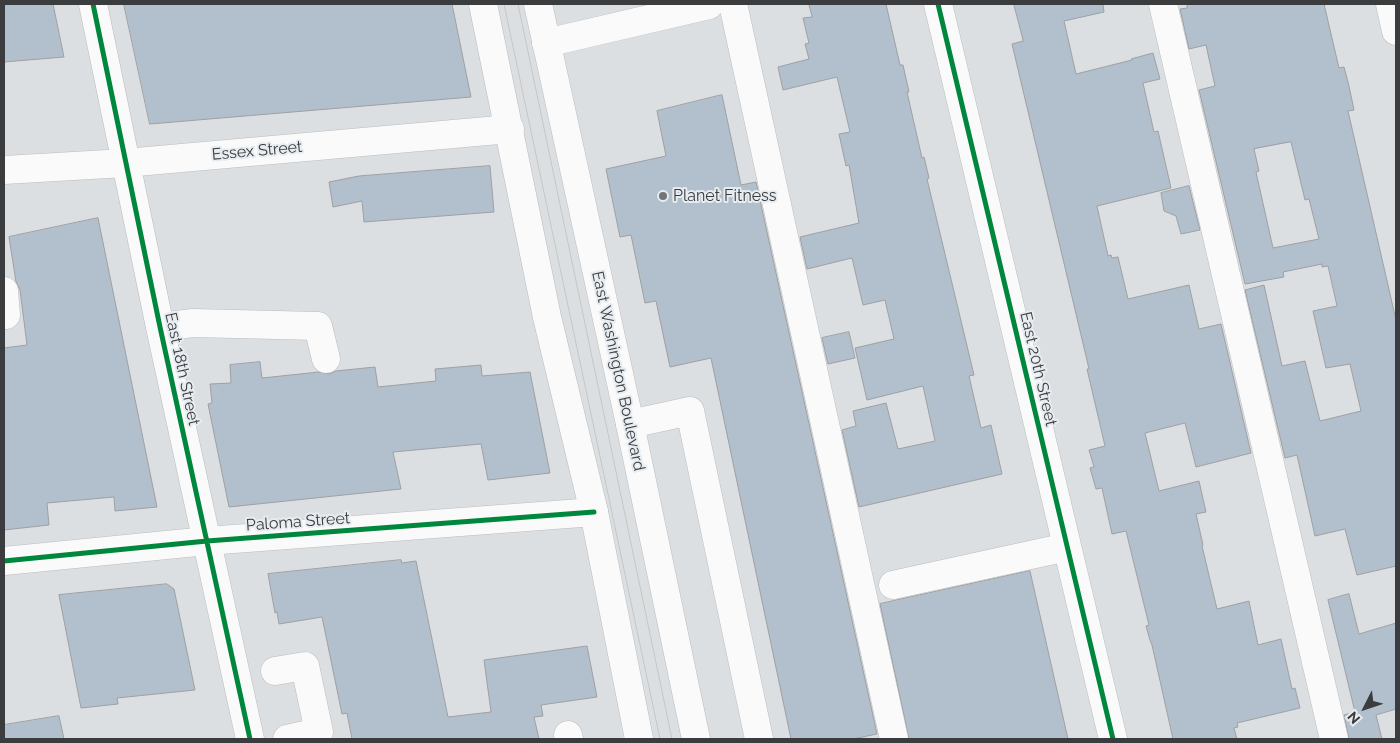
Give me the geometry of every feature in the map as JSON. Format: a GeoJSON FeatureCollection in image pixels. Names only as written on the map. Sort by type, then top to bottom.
{"type":"FeatureCollection","features":[{"type":"Feature","properties":{"kind":"street","name":"East 18th Street"},"geometry":{"type":"LineString","coordinates":[[93,4],[160,327],[250,739]]}},
{"type":"Feature","properties":{"kind":"street"},"geometry":{"type":"LineString","coordinates":[[483,4],[547,317],[594,512],[640,739]]}},
{"type":"Feature","properties":{"kind":"street","name":"East Washington Boulevard"},"geometry":{"type":"LineString","coordinates":[[538,4],[630,424],[696,739]]}},
{"type":"Feature","properties":{"kind":"street"},"geometry":{"type":"LineString","coordinates":[[546,43],[721,4],[894,739]]}},
{"type":"Feature","properties":{"kind":"street","name":"East 20th Street"},"geometry":{"type":"LineString","coordinates":[[938,4],[1113,739]]}},
{"type":"Feature","properties":{"kind":"street"},"geometry":{"type":"LineString","coordinates":[[1163,4],[1334,739]]}},
{"type":"Feature","properties":{"kind":"street"},"geometry":{"type":"LineString","coordinates":[[1390,4],[1396,30]]}},
{"type":"Feature","properties":{"kind":"street","name":"Essex Street"},"geometry":{"type":"LineString","coordinates":[[4,170],[125,163],[510,129]]}},
{"type":"Feature","properties":{"kind":"street"},"geometry":{"type":"LineString","coordinates":[[160,327],[193,323],[318,326],[326,359]]}},
{"type":"Feature","properties":{"kind":"street"},"geometry":{"type":"LineString","coordinates":[[630,424],[690,411],[750,737]]}},
{"type":"Feature","properties":{"kind":"street","name":"Paloma Street"},"geometry":{"type":"LineString","coordinates":[[4,561],[206,542],[594,512]]}},
{"type":"Feature","properties":{"kind":"street"},"geometry":{"type":"LineString","coordinates":[[893,585],[1067,547]]}},
{"type":"Feature","properties":{"kind":"street"},"geometry":{"type":"LineString","coordinates":[[275,671],[305,666],[319,732],[287,739]]}},
{"type":"Feature","properties":{"kind":"building"},"geometry":{"type":"Polygon","coordinates":[[[4,4],[53,4],[64,57],[4,62],[4,4]]]}},
{"type":"Feature","properties":{"kind":"building"},"geometry":{"type":"Polygon","coordinates":[[[124,4],[452,4],[471,97],[150,124],[124,4]]]}},
{"type":"Feature","properties":{"kind":"building"},"geometry":{"type":"Polygon","coordinates":[[[809,4],[886,4],[900,65],[903,65],[922,158],[924,157],[929,178],[927,179],[974,375],[969,376],[981,428],[991,425],[1002,474],[859,507],[842,430],[856,426],[853,411],[886,403],[898,449],[935,441],[923,386],[867,400],[855,348],[894,339],[885,300],[863,305],[852,258],[807,269],[800,237],[859,223],[849,165],[846,166],[839,134],[850,132],[837,77],[783,90],[778,67],[809,59],[805,44],[809,43],[803,18],[812,17],[809,4]]]}},
{"type":"Feature","properties":{"kind":"building"},"geometry":{"type":"Polygon","coordinates":[[[1014,4],[1103,4],[1104,12],[1064,21],[1076,74],[1153,53],[1160,79],[1143,83],[1154,132],[1158,131],[1171,188],[1097,206],[1108,256],[1111,255],[1112,258],[1118,257],[1128,299],[1189,285],[1199,329],[1221,324],[1251,453],[1196,467],[1185,423],[1145,433],[1159,491],[1199,481],[1206,512],[1196,514],[1217,609],[1249,601],[1258,645],[1281,639],[1292,689],[1295,688],[1300,708],[1237,723],[1238,727],[1234,728],[1237,739],[1173,739],[1146,626],[1149,625],[1126,531],[1112,534],[1102,488],[1096,489],[1090,468],[1094,467],[1089,450],[1105,446],[1087,369],[1089,369],[1086,356],[1012,44],[1023,41],[1014,4]]]}},
{"type":"Feature","properties":{"kind":"building"},"geometry":{"type":"Polygon","coordinates":[[[1187,4],[1324,4],[1339,68],[1344,67],[1349,86],[1354,110],[1348,111],[1396,320],[1396,566],[1357,575],[1345,529],[1315,536],[1297,455],[1285,458],[1245,290],[1264,285],[1282,366],[1305,361],[1320,421],[1361,411],[1350,364],[1326,368],[1313,311],[1337,306],[1328,266],[1322,267],[1322,264],[1283,272],[1284,277],[1245,284],[1199,90],[1215,86],[1206,45],[1189,49],[1180,9],[1187,8],[1187,4]],[[1291,142],[1254,149],[1259,171],[1256,172],[1273,248],[1319,239],[1309,199],[1305,200],[1291,142]]]}},
{"type":"Feature","properties":{"kind":"building"},"geometry":{"type":"Polygon","coordinates":[[[722,95],[741,185],[756,182],[877,734],[853,739],[791,739],[711,358],[670,367],[656,301],[645,303],[631,235],[620,237],[606,169],[666,156],[657,111],[722,95]]]}},
{"type":"Feature","properties":{"kind":"building"},"geometry":{"type":"Polygon","coordinates":[[[490,166],[494,212],[364,222],[362,201],[333,207],[329,182],[359,176],[490,166]]]}},
{"type":"Feature","properties":{"kind":"building"},"geometry":{"type":"Polygon","coordinates":[[[1189,186],[1200,230],[1181,234],[1176,216],[1164,211],[1161,193],[1189,186]]]}},
{"type":"Feature","properties":{"kind":"building"},"geometry":{"type":"Polygon","coordinates":[[[98,218],[157,507],[115,511],[114,497],[47,503],[49,525],[4,530],[4,348],[27,345],[20,290],[16,282],[9,237],[98,218]]]}},
{"type":"Feature","properties":{"kind":"building"},"geometry":{"type":"Polygon","coordinates":[[[849,332],[855,358],[828,364],[822,338],[849,332]]]}},
{"type":"Feature","properties":{"kind":"building"},"geometry":{"type":"Polygon","coordinates":[[[260,362],[262,378],[319,372],[329,374],[336,371],[375,367],[378,387],[436,381],[435,369],[481,365],[482,376],[530,372],[550,473],[488,480],[481,444],[393,452],[401,489],[229,507],[208,404],[212,403],[210,384],[231,383],[230,365],[260,362]]]}},
{"type":"Feature","properties":{"kind":"building"},"geometry":{"type":"Polygon","coordinates":[[[401,560],[402,563],[416,561],[448,717],[491,712],[484,660],[587,646],[597,697],[541,705],[543,716],[534,717],[539,739],[352,739],[347,713],[342,714],[322,617],[279,624],[277,612],[275,613],[268,574],[401,560]]]}},
{"type":"Feature","properties":{"kind":"building"},"geometry":{"type":"Polygon","coordinates":[[[1030,571],[1068,739],[909,739],[880,604],[1030,571]]]}},
{"type":"Feature","properties":{"kind":"building"},"geometry":{"type":"Polygon","coordinates":[[[167,584],[174,589],[195,690],[117,698],[118,704],[81,708],[59,595],[167,584]]]}},
{"type":"Feature","properties":{"kind":"building"},"geometry":{"type":"Polygon","coordinates":[[[1349,594],[1359,634],[1396,623],[1396,709],[1376,715],[1382,739],[1349,739],[1344,715],[1355,712],[1328,600],[1349,594]]]}},
{"type":"Feature","properties":{"kind":"building"},"geometry":{"type":"Polygon","coordinates":[[[59,716],[64,739],[4,739],[4,725],[59,716]]]}},
{"type":"Feature","properties":{"kind":"tram line"},"geometry":{"type":"LineString","coordinates":[[504,4],[660,739]]}},
{"type":"Feature","properties":{"kind":"tram line"},"geometry":{"type":"LineString","coordinates":[[518,4],[672,739]]}},
{"type":"Feature","properties":{"kind":"cycle path"},"geometry":{"type":"LineString","coordinates":[[93,4],[160,327],[250,739]]}},
{"type":"Feature","properties":{"kind":"cycle path"},"geometry":{"type":"LineString","coordinates":[[938,4],[1113,739]]}},
{"type":"Feature","properties":{"kind":"cycle path"},"geometry":{"type":"LineString","coordinates":[[4,561],[207,541],[594,512]]}},
{"type":"Feature","properties":{"kind":"place","name":"Planet Fitness"},"geometry":{"type":"Point","coordinates":[663,196]}}]}
